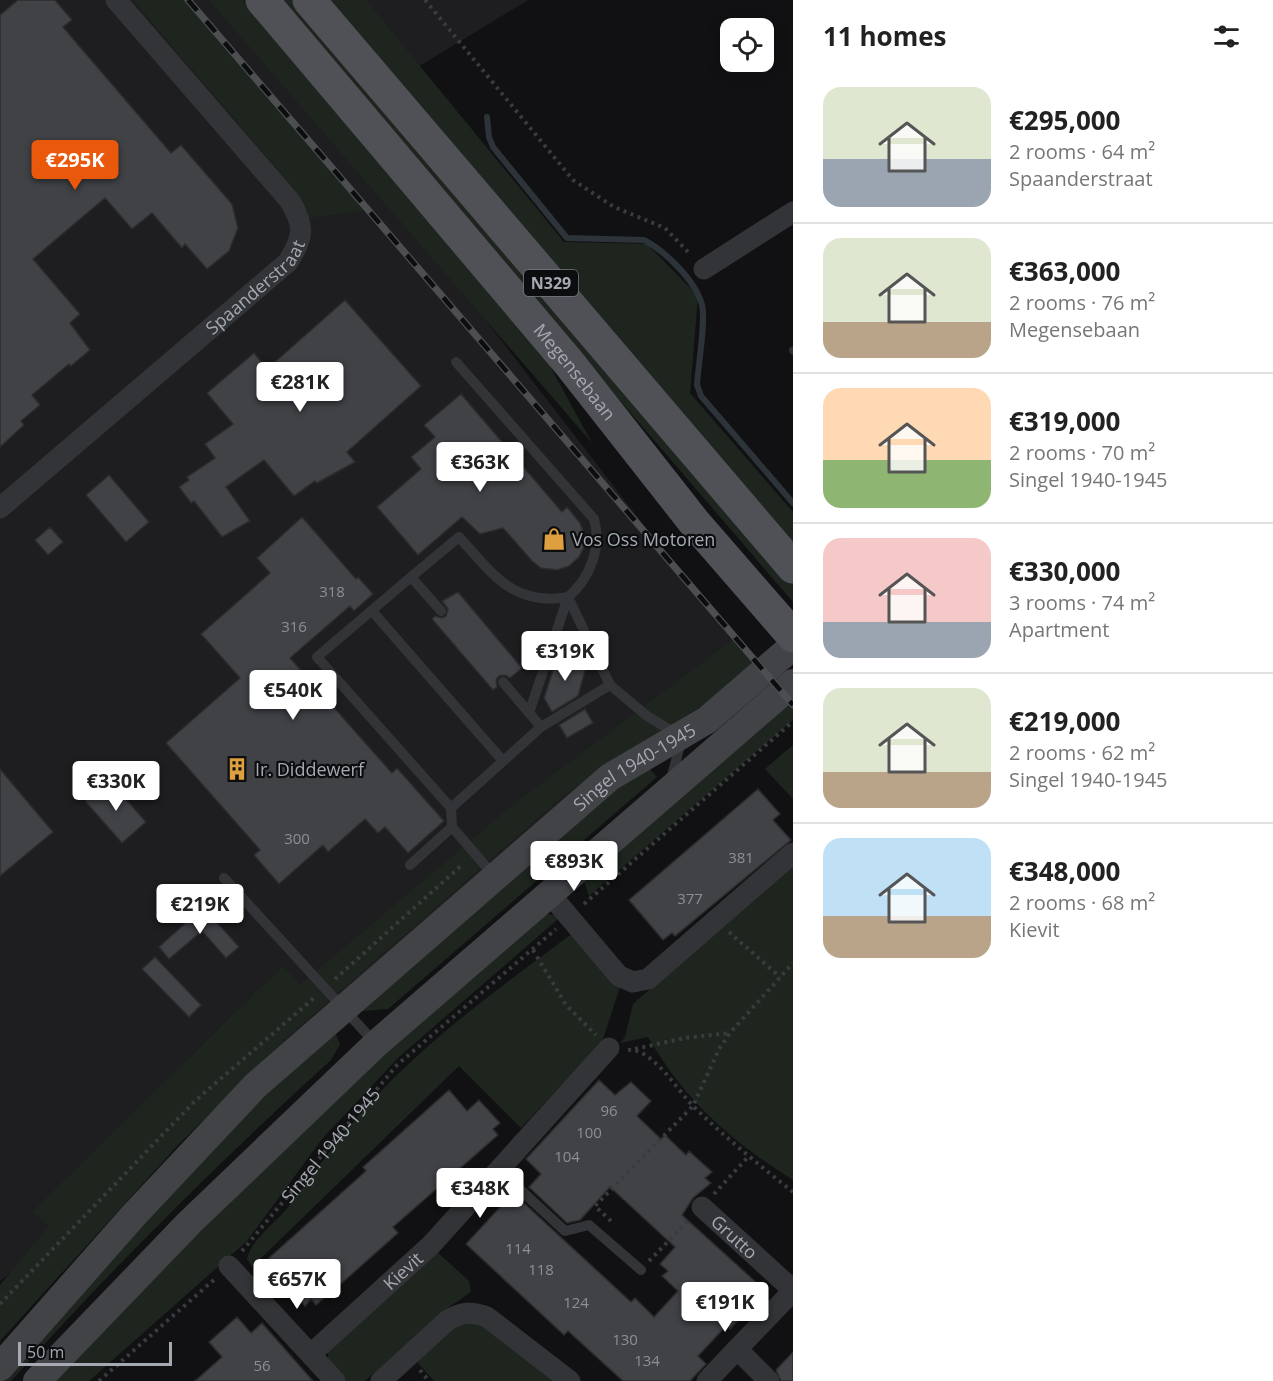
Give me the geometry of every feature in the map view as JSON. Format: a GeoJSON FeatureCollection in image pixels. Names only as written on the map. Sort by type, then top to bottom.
{"type":"FeatureCollection","features":[{"type":"Feature","properties":{"kind":"main road","name":"Megensebaan"},"geometry":{"type":"LineString","coordinates":[[262,0],[569,363],[694,522],[793,636]]}},
{"type":"Feature","properties":{"kind":"main road","name":"N329"},"geometry":{"type":"LineString","coordinates":[[309,0],[793,567]]}},
{"type":"Feature","properties":{"kind":"main road","name":"Singel 1940-1945"},"geometry":{"type":"LineString","coordinates":[[0,1367],[133,1216],[255,1086],[610,777],[682,737],[707,720],[793,646]]}},
{"type":"Feature","properties":{"kind":"main road","name":"Singel 1940-1945"},"geometry":{"type":"LineString","coordinates":[[37,1381],[190,1222],[376,1044],[793,683]]}},
{"type":"Feature","properties":{"kind":"street","name":"Spaanderstraat"},"geometry":{"type":"LineString","coordinates":[[0,508],[288,262],[300,242],[301,220],[290,201],[116,0]]}},
{"type":"Feature","properties":{"kind":"street"},"geometry":{"type":"LineString","coordinates":[[704,269],[793,212]]}},
{"type":"Feature","properties":{"kind":"street"},"geometry":{"type":"LineString","coordinates":[[549,893],[620,976],[633,982],[648,978],[793,853]]}},
{"type":"Feature","properties":{"kind":"street","name":"Kievit"},"geometry":{"type":"LineString","coordinates":[[311,1354],[431,1245],[609,1048]]}},
{"type":"Feature","properties":{"kind":"street","name":"Grutto"},"geometry":{"type":"LineString","coordinates":[[702,1207],[793,1291],[737,1349]]}},
{"type":"Feature","properties":{"kind":"street"},"geometry":{"type":"LineString","coordinates":[[229,1266],[335,1381]]}},
{"type":"Feature","properties":{"kind":"street"},"geometry":{"type":"LineString","coordinates":[[381,1381],[448,1320],[460,1313],[475,1312],[488,1317],[570,1381]]}},
{"type":"Feature","properties":{"kind":"street"},"geometry":{"type":"LineString","coordinates":[[707,1381],[737,1349],[769,1381]]}},
{"type":"Feature","properties":{"kind":"lane"},"geometry":{"type":"LineString","coordinates":[[456,362],[594,519],[598,534],[597,548],[580,587],[567,597],[552,600],[515,592],[500,582],[459,537],[317,657],[451,808],[452,827],[495,877]]}},
{"type":"Feature","properties":{"kind":"lane"},"geometry":{"type":"LineString","coordinates":[[411,577],[441,611]]}},
{"type":"Feature","properties":{"kind":"lane"},"geometry":{"type":"LineString","coordinates":[[567,597],[610,685],[647,716],[682,737],[669,790]]}},
{"type":"Feature","properties":{"kind":"lane"},"geometry":{"type":"LineString","coordinates":[[529,712],[567,597]]}},
{"type":"Feature","properties":{"kind":"lane"},"geometry":{"type":"LineString","coordinates":[[372,611],[503,761]]}},
{"type":"Feature","properties":{"kind":"lane"},"geometry":{"type":"LineString","coordinates":[[503,682],[541,728]]}},
{"type":"Feature","properties":{"kind":"lane"},"geometry":{"type":"LineString","coordinates":[[451,808],[541,728],[610,685]]}},
{"type":"Feature","properties":{"kind":"lane"},"geometry":{"type":"LineString","coordinates":[[410,865],[452,827]]}},
{"type":"Feature","properties":{"kind":"lane"},"geometry":{"type":"LineString","coordinates":[[224,878],[342,1010],[376,1044]]}},
{"type":"Feature","properties":{"kind":"lane"},"geometry":{"type":"LineString","coordinates":[[499,1170],[565,1231],[589,1226],[641,1270]]}},
{"type":"Feature","properties":{"kind":"path"},"geometry":{"type":"LineString","coordinates":[[424,0],[573,180],[614,207],[664,228],[704,269]]}},
{"type":"Feature","properties":{"kind":"path","name":"Singel 1940-1945"},"geometry":{"type":"LineString","coordinates":[[99,1381],[229,1266],[397,1065],[790,724]]}},
{"type":"Feature","properties":{"kind":"path"},"geometry":{"type":"LineString","coordinates":[[716,920],[780,977]]}},
{"type":"Feature","properties":{"kind":"path"},"geometry":{"type":"LineString","coordinates":[[619,1228],[595,1206],[693,1106],[719,1048],[793,963]]}},
{"type":"Feature","properties":{"kind":"path"},"geometry":{"type":"LineString","coordinates":[[634,1049],[685,1038],[730,1034]]}},
{"type":"Feature","properties":{"kind":"path"},"geometry":{"type":"LineString","coordinates":[[693,1106],[748,1158],[793,1192]]}},
{"type":"Feature","properties":{"kind":"path"},"geometry":{"type":"LineString","coordinates":[[643,1252],[651,1259]]}},
{"type":"Feature","properties":{"kind":"shaded area"},"geometry":{"type":"Polygon","coordinates":[[[0,0],[528,0],[331,120],[755,669],[682,737],[0,1281],[0,0]]]}},
{"type":"Feature","properties":{"kind":"shaded area"},"geometry":{"type":"Polygon","coordinates":[[[133,0],[186,0],[368,210],[307,218],[300,201],[273,164],[133,0]]]}},
{"type":"Feature","properties":{"kind":"shaded area"},"geometry":{"type":"Polygon","coordinates":[[[209,0],[242,0],[539,346],[592,443],[209,0]]]}},
{"type":"Feature","properties":{"kind":"shaded area"},"geometry":{"type":"Polygon","coordinates":[[[276,0],[366,0],[564,242],[647,244],[698,296],[690,393],[793,512],[793,602],[276,0]]]}},
{"type":"Feature","properties":{"kind":"shaded area"},"geometry":{"type":"Polygon","coordinates":[[[737,637],[758,660],[709,701],[564,795],[291,1034],[178,1145],[0,1341],[0,1285],[49,1226],[32,1212],[283,966],[300,985],[513,805],[737,637]]]}},
{"type":"Feature","properties":{"kind":"shaded area"},"geometry":{"type":"Polygon","coordinates":[[[793,701],[793,720],[589,896],[581,872],[793,701]]]}},
{"type":"Feature","properties":{"kind":"shaded area"},"geometry":{"type":"Polygon","coordinates":[[[793,745],[793,799],[765,769],[793,745]]]}},
{"type":"Feature","properties":{"kind":"shaded area"},"geometry":{"type":"Polygon","coordinates":[[[649,768],[657,777],[388,1009],[363,1011],[352,1009],[565,817],[649,768]]]}},
{"type":"Feature","properties":{"kind":"shaded area"},"geometry":{"type":"Polygon","coordinates":[[[793,865],[793,1180],[749,1150],[711,1118],[678,1081],[648,1037],[620,1043],[625,1037],[633,1004],[793,865]]]}},
{"type":"Feature","properties":{"kind":"shaded area"},"geometry":{"type":"Polygon","coordinates":[[[545,914],[554,915],[558,919],[399,1057],[322,1139],[247,1241],[89,1381],[53,1381],[162,1266],[388,1049],[545,914]]]}},
{"type":"Feature","properties":{"kind":"shaded area"},"geometry":{"type":"Polygon","coordinates":[[[585,924],[625,972],[602,1042],[521,1128],[459,1066],[252,1267],[247,1259],[254,1244],[289,1206],[346,1131],[383,1089],[456,1023],[585,924]]]}},
{"type":"Feature","properties":{"kind":"shaded area"},"geometry":{"type":"Polygon","coordinates":[[[335,1032],[340,1044],[331,1060],[167,1216],[11,1381],[0,1381],[0,1377],[204,1149],[335,1032]]]}},
{"type":"Feature","properties":{"kind":"shaded area"},"geometry":{"type":"Polygon","coordinates":[[[435,1250],[469,1281],[471,1292],[445,1310],[365,1381],[345,1381],[328,1359],[328,1350],[435,1250]]]}},
{"type":"Feature","properties":{"kind":"shaded area"},"geometry":{"type":"Polygon","coordinates":[[[471,1306],[556,1381],[434,1381],[418,1363],[418,1354],[471,1306]]]}},
{"type":"Feature","properties":{"kind":"building"},"geometry":{"type":"Polygon","coordinates":[[[18,0],[55,0],[72,20],[63,27],[171,153],[181,145],[232,204],[238,228],[229,251],[207,269],[185,244],[182,248],[152,213],[132,229],[105,198],[33,259],[80,314],[70,323],[90,350],[71,366],[69,364],[32,395],[40,405],[21,421],[24,425],[0,447],[0,15],[18,0]]]}},
{"type":"Feature","properties":{"kind":"building"},"geometry":{"type":"Polygon","coordinates":[[[345,300],[421,386],[347,452],[355,462],[317,483],[315,481],[294,496],[264,460],[226,487],[250,521],[222,537],[194,501],[191,503],[179,487],[189,480],[187,477],[215,458],[205,444],[233,424],[207,393],[254,353],[267,369],[345,300]]]}},
{"type":"Feature","properties":{"kind":"building"},"geometry":{"type":"Polygon","coordinates":[[[461,394],[562,512],[567,507],[580,523],[585,536],[584,547],[579,557],[569,566],[557,570],[541,568],[503,528],[480,534],[462,517],[418,555],[377,507],[421,469],[411,457],[435,437],[424,425],[461,394]]]}},
{"type":"Feature","properties":{"kind":"building"},"geometry":{"type":"Polygon","coordinates":[[[109,475],[149,522],[126,542],[86,495],[109,475]]]}},
{"type":"Feature","properties":{"kind":"building"},"geometry":{"type":"Polygon","coordinates":[[[302,517],[356,579],[358,577],[373,594],[354,611],[350,606],[290,658],[392,773],[397,768],[444,821],[408,853],[385,827],[378,833],[365,819],[328,852],[323,845],[279,884],[254,855],[260,850],[166,743],[240,678],[201,634],[270,573],[257,558],[302,517]]]}},
{"type":"Feature","properties":{"kind":"building"},"geometry":{"type":"Polygon","coordinates":[[[50,527],[63,542],[48,555],[35,540],[50,527]]]}},
{"type":"Feature","properties":{"kind":"building"},"geometry":{"type":"Polygon","coordinates":[[[458,592],[522,668],[510,678],[505,675],[499,676],[496,680],[497,687],[493,690],[432,619],[435,616],[442,618],[446,616],[448,609],[442,601],[458,592]]]}},
{"type":"Feature","properties":{"kind":"building"},"geometry":{"type":"Polygon","coordinates":[[[558,655],[587,664],[578,696],[552,712],[544,698],[558,655]]]}},
{"type":"Feature","properties":{"kind":"building"},"geometry":{"type":"Polygon","coordinates":[[[585,709],[593,723],[567,738],[559,725],[585,709]]]}},
{"type":"Feature","properties":{"kind":"building"},"geometry":{"type":"Polygon","coordinates":[[[0,769],[53,832],[0,876],[0,769]]]}},
{"type":"Feature","properties":{"kind":"building"},"geometry":{"type":"Polygon","coordinates":[[[109,780],[146,822],[122,843],[85,801],[109,780]]]}},
{"type":"Feature","properties":{"kind":"building"},"geometry":{"type":"Polygon","coordinates":[[[758,789],[780,814],[773,820],[791,840],[675,936],[672,933],[663,940],[629,900],[758,789]]]}},
{"type":"Feature","properties":{"kind":"building"},"geometry":{"type":"Polygon","coordinates":[[[203,907],[239,947],[226,958],[202,931],[169,959],[159,947],[203,907]]]}},
{"type":"Feature","properties":{"kind":"building"},"geometry":{"type":"Polygon","coordinates":[[[155,957],[201,1005],[189,1017],[142,969],[155,957]]]}},
{"type":"Feature","properties":{"kind":"building"},"geometry":{"type":"Polygon","coordinates":[[[599,1080],[615,1095],[631,1082],[651,1101],[637,1116],[661,1139],[665,1135],[686,1155],[689,1151],[712,1172],[705,1178],[711,1183],[693,1198],[682,1215],[758,1284],[744,1299],[751,1306],[730,1329],[727,1325],[698,1356],[706,1364],[690,1381],[623,1381],[568,1331],[564,1335],[466,1244],[513,1193],[631,1302],[635,1298],[654,1317],[678,1291],[662,1276],[668,1271],[660,1264],[675,1247],[610,1187],[580,1220],[567,1223],[529,1187],[541,1174],[526,1159],[599,1080]]]}},
{"type":"Feature","properties":{"kind":"building"},"geometry":{"type":"Polygon","coordinates":[[[449,1090],[467,1111],[479,1100],[500,1123],[493,1129],[498,1135],[393,1227],[398,1233],[334,1290],[316,1305],[311,1299],[305,1306],[284,1282],[288,1279],[269,1258],[366,1171],[363,1167],[449,1090]]]}},
{"type":"Feature","properties":{"kind":"building"},"geometry":{"type":"Polygon","coordinates":[[[237,1317],[251,1333],[262,1323],[313,1381],[195,1381],[222,1357],[209,1342],[237,1317]]]}},
{"type":"Feature","properties":{"kind":"building"},"geometry":{"type":"Polygon","coordinates":[[[793,1352],[793,1381],[781,1381],[776,1370],[793,1352]]]}},
{"type":"Feature","properties":{"kind":"waterway"},"geometry":{"type":"LineString","coordinates":[[487,117],[489,137],[493,147],[567,238],[644,240],[661,251],[687,277],[699,296],[703,312],[697,385],[701,396],[793,503]]}},
{"type":"Feature","properties":{"kind":"railway"},"geometry":{"type":"LineString","coordinates":[[188,0],[793,705]]}},
{"type":"Feature","properties":{"kind":"place","name":"Vos Oss Motoren"},"geometry":{"type":"Point","coordinates":[554,539]}},
{"type":"Feature","properties":{"kind":"place","name":"Ir. Diddewerf"},"geometry":{"type":"Point","coordinates":[237,769]}}]}
